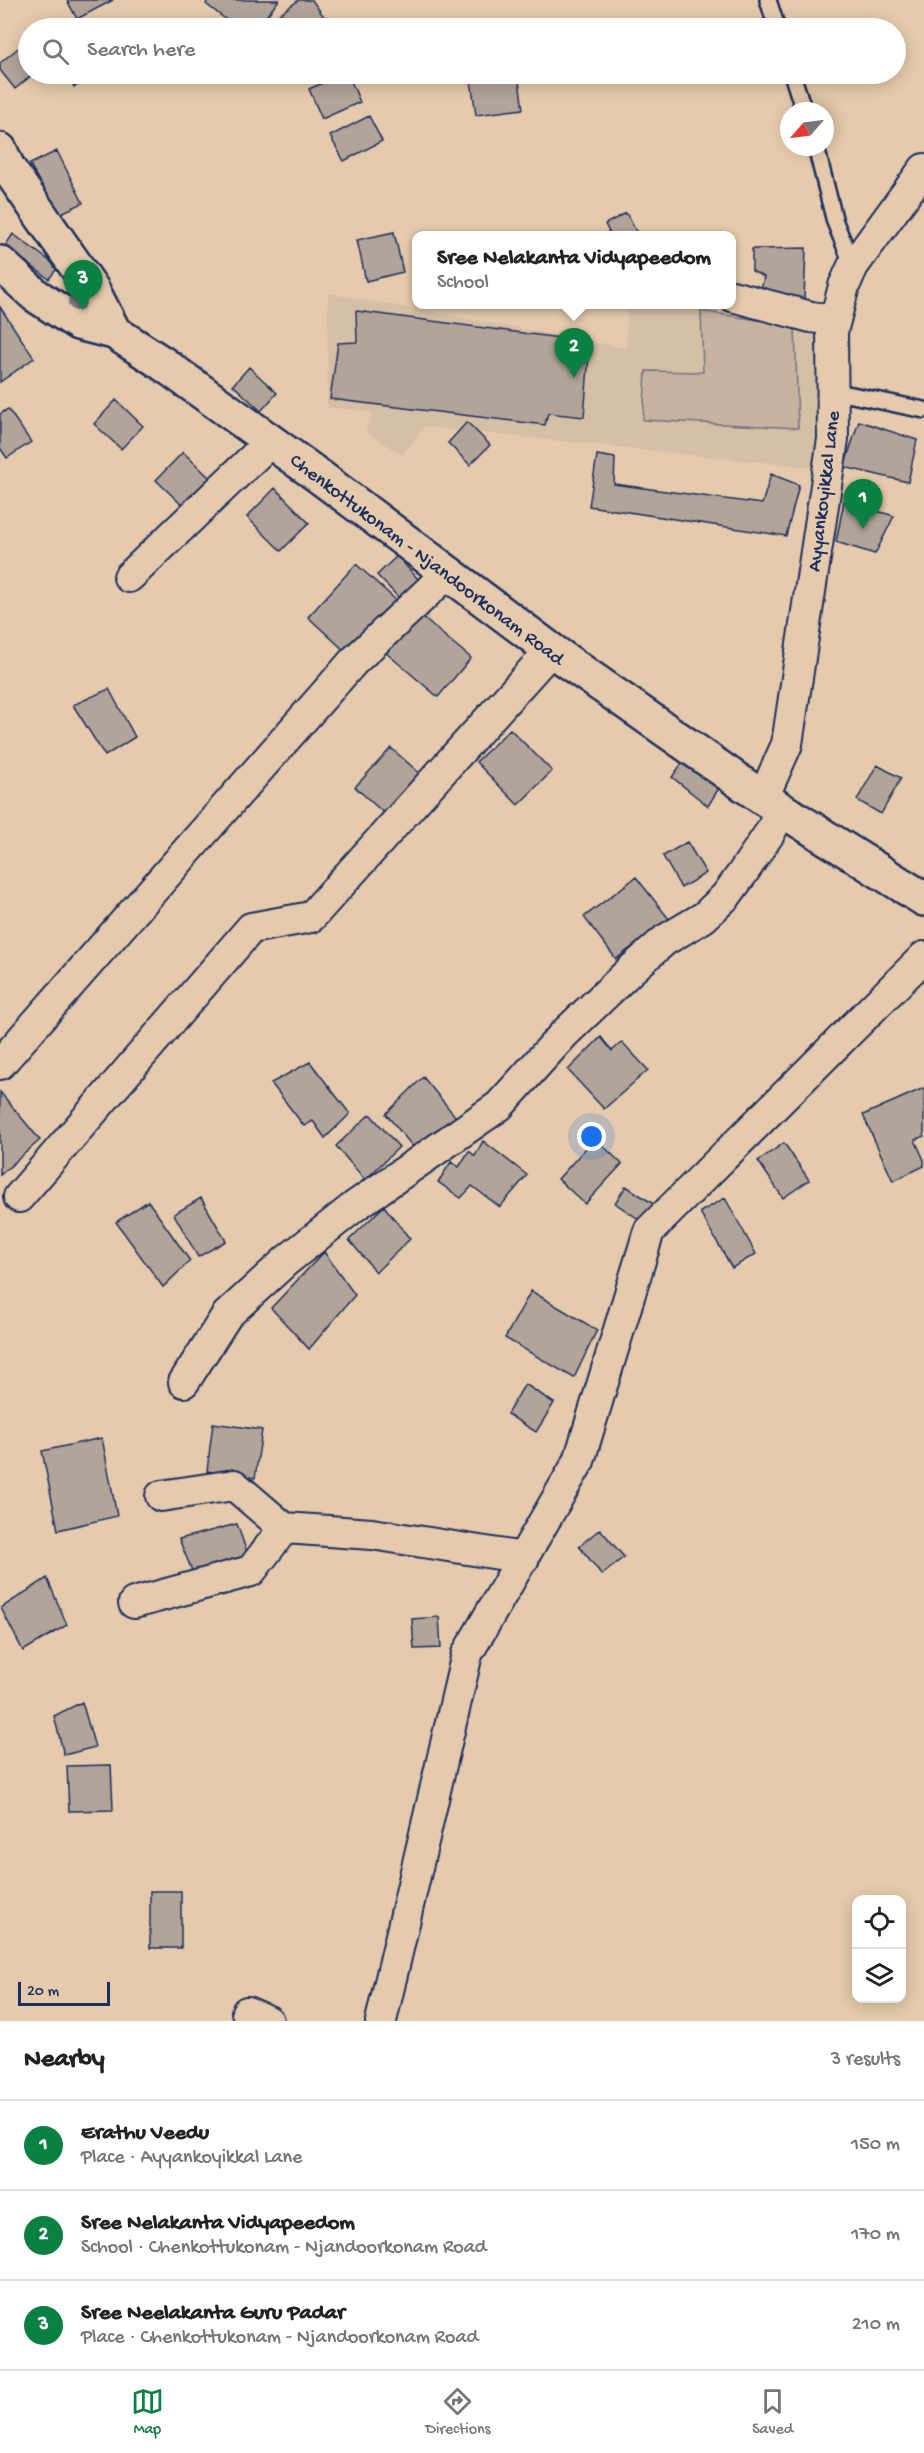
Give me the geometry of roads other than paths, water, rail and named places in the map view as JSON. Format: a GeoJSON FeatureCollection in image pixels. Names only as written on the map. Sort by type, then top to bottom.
{"type":"FeatureCollection","features":[{"type":"Feature","properties":{"kind":"main road"},"geometry":{"type":"LineString","coordinates":[[0,150],[8,168],[92,289],[114,332]]}},
{"type":"Feature","properties":{"kind":"main road"},"geometry":{"type":"LineString","coordinates":[[0,263],[35,295],[78,324],[114,332]]}},
{"type":"Feature","properties":{"kind":"main road","name":"Chenkottukonam - Njandoorkonam Road"},"geometry":{"type":"LineString","coordinates":[[114,332],[272,441],[551,650],[772,804],[924,899]]}},
{"type":"Feature","properties":{"kind":"street","name":"Ayyankoyikkal Lane"},"geometry":{"type":"LineString","coordinates":[[184,1382],[227,1315],[286,1261],[355,1206],[498,1106],[564,1034],[632,969],[666,940],[704,917],[726,896],[769,834],[772,804],[788,744],[833,439],[832,332],[844,286],[853,266],[924,169]]}},
{"type":"Feature","properties":{"kind":"street"},"geometry":{"type":"LineString","coordinates":[[736,297],[811,317],[835,320]]}},
{"type":"Feature","properties":{"kind":"street"},"geometry":{"type":"LineString","coordinates":[[129,577],[272,441]]}},
{"type":"Feature","properties":{"kind":"street"},"geometry":{"type":"LineString","coordinates":[[0,1064],[353,662],[448,573]]}},
{"type":"Feature","properties":{"kind":"street"},"geometry":{"type":"LineString","coordinates":[[19,1197],[251,928],[311,917],[551,650]]}},
{"type":"Feature","properties":{"kind":"street"},"geometry":{"type":"LineString","coordinates":[[381,2021],[467,1654],[579,1461],[649,1231],[924,957]]}},
{"type":"Feature","properties":{"kind":"street"},"geometry":{"type":"LineString","coordinates":[[160,1496],[234,1485],[284,1528],[372,1534],[524,1558]]}},
{"type":"Feature","properties":{"kind":"street"},"geometry":{"type":"LineString","coordinates":[[134,1603],[251,1571],[284,1528]]}},
{"type":"Feature","properties":{"kind":"lane"},"geometry":{"type":"LineString","coordinates":[[768,0],[774,18]]}},
{"type":"Feature","properties":{"kind":"lane"},"geometry":{"type":"LineString","coordinates":[[795,84],[801,102]]}},
{"type":"Feature","properties":{"kind":"lane"},"geometry":{"type":"LineString","coordinates":[[818,156],[835,222],[853,266]]}},
{"type":"Feature","properties":{"kind":"lane"},"geometry":{"type":"LineString","coordinates":[[833,391],[924,411]]}},
{"type":"Feature","properties":{"kind":"place","name":"Sree Neelakanta Guru Padar"},"geometry":{"type":"Point","coordinates":[83,310]}},
{"type":"Feature","properties":{"kind":"place","name":"Sree Nelakanta Vidyapeedom"},"geometry":{"type":"Point","coordinates":[574,378]}},
{"type":"Feature","properties":{"kind":"place","name":"Erathu Veedu"},"geometry":{"type":"Point","coordinates":[863,529]}}]}
